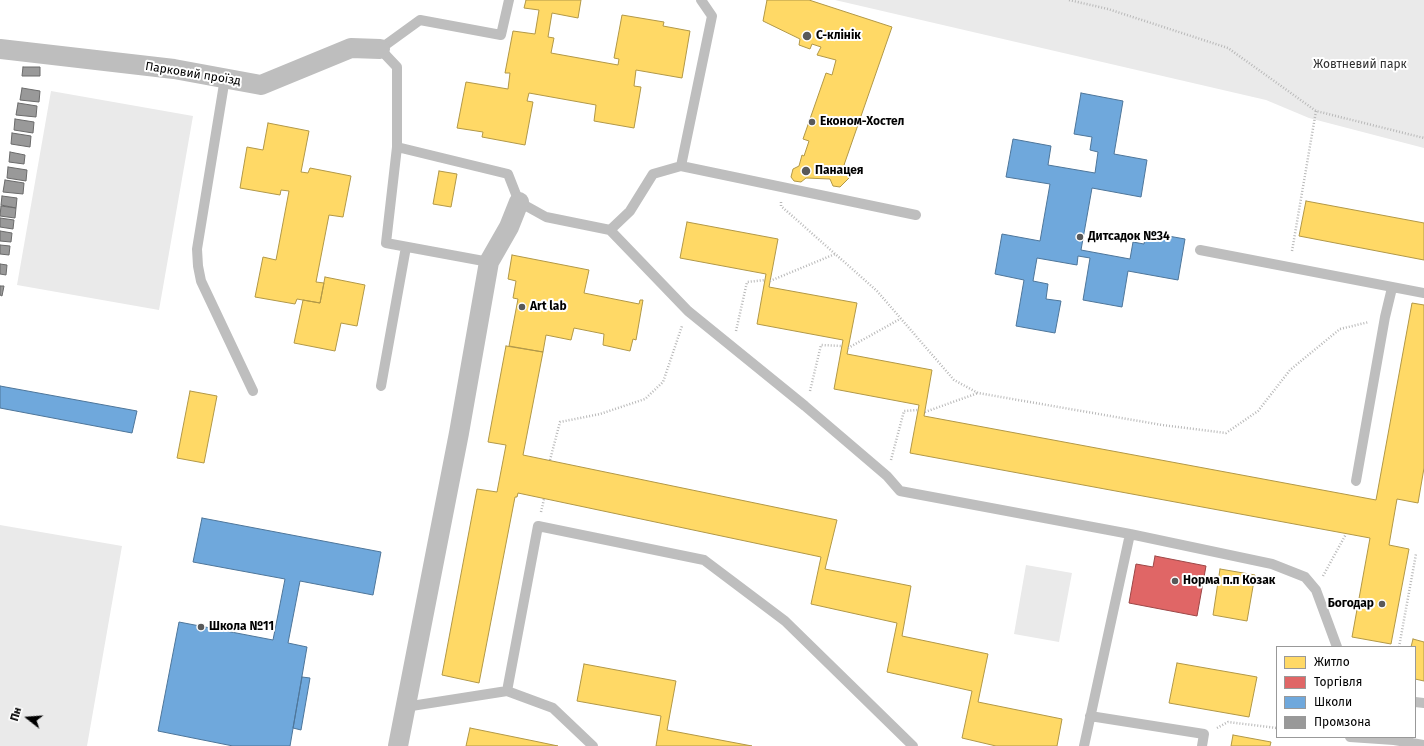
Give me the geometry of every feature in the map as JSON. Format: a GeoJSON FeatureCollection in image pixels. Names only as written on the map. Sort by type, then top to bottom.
{"type":"FeatureCollection","features":[{"type":"Feature","properties":{"kind":"street","name":"Парковий проїзд"},"geometry":{"type":"LineString","coordinates":[[0,49],[174,69],[261,85],[351,48],[380,49]]}},
{"type":"Feature","properties":{"kind":"street"},"geometry":{"type":"LineString","coordinates":[[398,746],[459,432],[489,262],[509,227],[519,202]]}},
{"type":"Feature","properties":{"kind":"lane"},"geometry":{"type":"LineString","coordinates":[[489,262],[386,243],[397,148],[398,67],[380,49],[420,20],[501,35],[509,0]]}},
{"type":"Feature","properties":{"kind":"lane"},"geometry":{"type":"LineString","coordinates":[[681,166],[712,16],[701,0]]}},
{"type":"Feature","properties":{"kind":"lane"},"geometry":{"type":"LineString","coordinates":[[225,78],[196,249],[202,281],[253,391]]}},
{"type":"Feature","properties":{"kind":"lane"},"geometry":{"type":"LineString","coordinates":[[397,148],[508,174],[519,202],[546,217],[610,230],[688,311],[805,406],[887,476],[900,491],[1130,534],[1272,564],[1305,577],[1316,590],[1336,646]]}},
{"type":"Feature","properties":{"kind":"lane"},"geometry":{"type":"LineString","coordinates":[[610,230],[630,211],[653,174],[681,166],[916,215]]}},
{"type":"Feature","properties":{"kind":"lane"},"geometry":{"type":"LineString","coordinates":[[381,386],[406,247]]}},
{"type":"Feature","properties":{"kind":"lane"},"geometry":{"type":"LineString","coordinates":[[1200,250],[1424,293]]}},
{"type":"Feature","properties":{"kind":"lane"},"geometry":{"type":"LineString","coordinates":[[1356,480],[1385,317],[1392,288]]}},
{"type":"Feature","properties":{"kind":"lane"},"geometry":{"type":"LineString","coordinates":[[508,691],[538,526],[704,560],[785,621],[914,746]]}},
{"type":"Feature","properties":{"kind":"lane"},"geometry":{"type":"LineString","coordinates":[[1084,746],[1130,534]]}},
{"type":"Feature","properties":{"kind":"lane"},"geometry":{"type":"LineString","coordinates":[[405,708],[508,691],[553,708],[593,746]]}},
{"type":"Feature","properties":{"kind":"lane"},"geometry":{"type":"LineString","coordinates":[[1090,716],[1204,734],[1202,746]]}},
{"type":"Feature","properties":{"kind":"lane"},"geometry":{"type":"LineString","coordinates":[[1357,738],[1424,745]]}},
{"type":"Feature","properties":{"kind":"path"},"geometry":{"type":"LineString","coordinates":[[1069,0],[1108,9],[1228,48],[1316,111],[1424,138]]}},
{"type":"Feature","properties":{"kind":"path"},"geometry":{"type":"LineString","coordinates":[[1289,268],[1316,111]]}},
{"type":"Feature","properties":{"kind":"path"},"geometry":{"type":"LineString","coordinates":[[783,187],[781,206],[877,291],[900,320],[954,380],[978,393],[1162,425],[1226,433],[1258,411],[1290,370],[1340,330],[1385,317]]}},
{"type":"Feature","properties":{"kind":"path"},"geometry":{"type":"LineString","coordinates":[[770,280],[835,254]]}},
{"type":"Feature","properties":{"kind":"path"},"geometry":{"type":"LineString","coordinates":[[732,347],[747,282],[765,280]]}},
{"type":"Feature","properties":{"kind":"path"},"geometry":{"type":"LineString","coordinates":[[550,460],[560,422],[600,414],[645,399],[663,382],[688,311]]}},
{"type":"Feature","properties":{"kind":"path"},"geometry":{"type":"LineString","coordinates":[[848,348],[900,320]]}},
{"type":"Feature","properties":{"kind":"path"},"geometry":{"type":"LineString","coordinates":[[805,406],[821,345],[842,346]]}},
{"type":"Feature","properties":{"kind":"path"},"geometry":{"type":"LineString","coordinates":[[925,412],[978,393]]}},
{"type":"Feature","properties":{"kind":"path"},"geometry":{"type":"LineString","coordinates":[[887,476],[904,411],[918,410]]}},
{"type":"Feature","properties":{"kind":"path"},"geometry":{"type":"LineString","coordinates":[[1316,590],[1346,534]]}},
{"type":"Feature","properties":{"kind":"path"},"geometry":{"type":"LineString","coordinates":[[1398,646],[1416,554]]}},
{"type":"Feature","properties":{"kind":"path"},"geometry":{"type":"LineString","coordinates":[[1204,734],[1228,722],[1276,728]]}},
{"type":"Feature","properties":{"kind":"green space","name":"Жовтневий парк"},"geometry":{"type":"Polygon","coordinates":[[[835,0],[1424,0],[1424,148],[1309,118],[1266,100],[835,0]]]}},
{"type":"Feature","properties":{"kind":"green space"},"geometry":{"type":"Polygon","coordinates":[[[51,91],[193,116],[159,310],[17,285],[51,91]]]}},
{"type":"Feature","properties":{"kind":"green space"},"geometry":{"type":"Polygon","coordinates":[[[0,525],[122,546],[87,746],[0,746],[0,525]]]}},
{"type":"Feature","properties":{"kind":"green space"},"geometry":{"type":"Polygon","coordinates":[[[1026,565],[1072,573],[1059,642],[1014,634],[1026,565]]]}},
{"type":"Feature","properties":{"kind":"building: Житло"},"geometry":{"type":"Polygon","coordinates":[[[526,0],[581,0],[578,18],[552,13],[548,37],[554,38],[551,53],[618,65],[619,59],[614,58],[622,15],[664,22],[663,26],[690,31],[682,78],[636,70],[634,86],[641,87],[634,128],[594,121],[596,105],[529,93],[527,101],[533,102],[525,145],[482,137],[483,132],[457,128],[466,82],[508,89],[510,73],[505,73],[513,31],[535,34],[539,10],[524,8],[526,0]]]}},
{"type":"Feature","properties":{"kind":"building: Житло"},"geometry":{"type":"Polygon","coordinates":[[[767,0],[809,0],[892,27],[844,165],[852,168],[849,178],[840,187],[833,186],[830,179],[806,178],[801,182],[794,181],[791,177],[793,169],[799,166],[802,155],[804,156],[809,141],[803,139],[826,73],[832,75],[836,60],[817,55],[821,47],[812,44],[810,49],[799,45],[800,39],[763,21],[767,0]]]}},
{"type":"Feature","properties":{"kind":"building: Житло"},"geometry":{"type":"Polygon","coordinates":[[[268,123],[309,131],[301,172],[308,173],[310,168],[351,176],[343,217],[329,215],[316,282],[324,283],[320,303],[297,299],[295,304],[255,297],[263,257],[276,260],[289,191],[281,190],[280,195],[240,188],[247,147],[263,150],[268,123]]]}},
{"type":"Feature","properties":{"kind":"building: Житло"},"geometry":{"type":"Polygon","coordinates":[[[439,171],[457,174],[451,207],[433,204],[439,171]]]}},
{"type":"Feature","properties":{"kind":"building: Житло"},"geometry":{"type":"Polygon","coordinates":[[[1306,201],[1424,223],[1424,260],[1299,236],[1306,201]]]}},
{"type":"Feature","properties":{"kind":"building: Житло"},"geometry":{"type":"Polygon","coordinates":[[[687,222],[778,239],[769,287],[857,303],[847,354],[932,370],[924,416],[1376,500],[1412,303],[1424,305],[1424,468],[1418,503],[1397,499],[1389,545],[1409,549],[1391,644],[1352,637],[1370,538],[910,453],[919,405],[834,389],[843,340],[757,324],[766,274],[680,258],[687,222]]]}},
{"type":"Feature","properties":{"kind":"building: Житло"},"geometry":{"type":"Polygon","coordinates":[[[512,255],[589,270],[584,293],[639,304],[640,300],[643,300],[636,340],[633,339],[630,351],[603,345],[604,334],[574,328],[571,340],[546,335],[543,352],[509,346],[518,299],[513,298],[516,281],[508,279],[512,255]]]}},
{"type":"Feature","properties":{"kind":"building: Житло"},"geometry":{"type":"Polygon","coordinates":[[[325,277],[365,285],[357,326],[341,323],[335,351],[294,343],[303,300],[320,303],[325,277]]]}},
{"type":"Feature","properties":{"kind":"building: Житло"},"geometry":{"type":"Polygon","coordinates":[[[506,346],[543,352],[523,455],[837,520],[825,569],[911,586],[902,636],[988,654],[978,702],[1062,719],[1057,746],[996,746],[962,738],[972,691],[887,672],[897,623],[811,604],[821,557],[518,493],[517,497],[515,497],[479,683],[442,675],[477,489],[497,492],[506,445],[488,442],[506,346]]]}},
{"type":"Feature","properties":{"kind":"building: Житло"},"geometry":{"type":"Polygon","coordinates":[[[190,391],[217,396],[204,463],[177,458],[190,391]]]}},
{"type":"Feature","properties":{"kind":"building: Житло"},"geometry":{"type":"Polygon","coordinates":[[[1220,569],[1255,575],[1247,621],[1213,615],[1220,569]]]}},
{"type":"Feature","properties":{"kind":"building: Житло"},"geometry":{"type":"Polygon","coordinates":[[[1413,639],[1424,642],[1424,681],[1416,679],[1416,646],[1411,646],[1413,639]]]}},
{"type":"Feature","properties":{"kind":"building: Житло"},"geometry":{"type":"Polygon","coordinates":[[[1177,663],[1257,677],[1249,717],[1169,703],[1177,663]]]}},
{"type":"Feature","properties":{"kind":"building: Житло"},"geometry":{"type":"Polygon","coordinates":[[[584,664],[676,681],[667,730],[752,746],[656,746],[661,716],[577,701],[584,664]]]}},
{"type":"Feature","properties":{"kind":"building: Житло"},"geometry":{"type":"Polygon","coordinates":[[[470,728],[534,741],[558,746],[466,746],[470,728]]]}},
{"type":"Feature","properties":{"kind":"building: Житло"},"geometry":{"type":"Polygon","coordinates":[[[1233,735],[1271,742],[1270,746],[1231,746],[1233,735]]]}},
{"type":"Feature","properties":{"kind":"building: Торгівля"},"geometry":{"type":"Polygon","coordinates":[[[1155,556],[1206,566],[1197,616],[1129,603],[1136,564],[1153,567],[1155,556]]]}},
{"type":"Feature","properties":{"kind":"building: Школи"},"geometry":{"type":"Polygon","coordinates":[[[1081,93],[1123,101],[1114,154],[1147,160],[1141,197],[1092,188],[1081,250],[1130,259],[1133,242],[1144,244],[1146,232],[1185,239],[1178,280],[1128,271],[1122,307],[1083,300],[1090,258],[1078,256],[1077,265],[1037,258],[1033,281],[1048,284],[1046,299],[1061,301],[1055,333],[1016,326],[1024,280],[995,274],[1002,234],[1040,241],[1050,184],[1006,177],[1013,139],[1051,146],[1048,165],[1095,173],[1098,152],[1090,150],[1092,137],[1074,134],[1081,93]]]}},
{"type":"Feature","properties":{"kind":"building: Школи"},"geometry":{"type":"Polygon","coordinates":[[[0,386],[137,411],[132,433],[0,408],[0,386]]]}},
{"type":"Feature","properties":{"kind":"building: Школи"},"geometry":{"type":"Polygon","coordinates":[[[202,518],[381,552],[373,595],[300,581],[288,643],[307,647],[290,746],[233,746],[158,731],[179,622],[273,640],[285,579],[193,562],[202,518]]]}},
{"type":"Feature","properties":{"kind":"building: Школи"},"geometry":{"type":"Polygon","coordinates":[[[302,677],[310,678],[301,730],[293,728],[302,677]]]}},
{"type":"Feature","properties":{"kind":"building: Промзона"},"geometry":{"type":"Polygon","coordinates":[[[23,67],[40,67],[40,76],[22,76],[23,67]]]}},
{"type":"Feature","properties":{"kind":"building: Промзона"},"geometry":{"type":"Polygon","coordinates":[[[22,88],[40,91],[39,102],[20,100],[22,88]]]}},
{"type":"Feature","properties":{"kind":"building: Промзона"},"geometry":{"type":"Polygon","coordinates":[[[18,103],[37,106],[36,117],[16,115],[18,103]]]}},
{"type":"Feature","properties":{"kind":"building: Промзона"},"geometry":{"type":"Polygon","coordinates":[[[15,119],[34,122],[33,133],[14,130],[15,119]]]}},
{"type":"Feature","properties":{"kind":"building: Промзона"},"geometry":{"type":"Polygon","coordinates":[[[12,133],[31,136],[30,147],[11,144],[12,133]]]}},
{"type":"Feature","properties":{"kind":"building: Промзона"},"geometry":{"type":"Polygon","coordinates":[[[10,152],[25,155],[24,164],[9,162],[10,152]]]}},
{"type":"Feature","properties":{"kind":"building: Промзона"},"geometry":{"type":"Polygon","coordinates":[[[8,167],[27,170],[26,181],[7,178],[8,167]]]}},
{"type":"Feature","properties":{"kind":"building: Промзона"},"geometry":{"type":"Polygon","coordinates":[[[5,180],[24,183],[23,194],[3,192],[5,180]]]}},
{"type":"Feature","properties":{"kind":"building: Промзона"},"geometry":{"type":"Polygon","coordinates":[[[2,196],[17,198],[16,208],[1,205],[2,196]]]}},
{"type":"Feature","properties":{"kind":"building: Промзона"},"geometry":{"type":"Polygon","coordinates":[[[1,206],[16,208],[15,218],[0,216],[1,206]]]}},
{"type":"Feature","properties":{"kind":"building: Промзона"},"geometry":{"type":"Polygon","coordinates":[[[0,218],[14,220],[13,229],[0,227],[0,218]]]}},
{"type":"Feature","properties":{"kind":"building: Промзона"},"geometry":{"type":"Polygon","coordinates":[[[0,231],[12,233],[11,242],[0,241],[0,231]]]}},
{"type":"Feature","properties":{"kind":"building: Промзона"},"geometry":{"type":"Polygon","coordinates":[[[0,245],[10,246],[9,255],[0,254],[0,245]]]}},
{"type":"Feature","properties":{"kind":"building: Промзона"},"geometry":{"type":"Polygon","coordinates":[[[0,264],[7,265],[6,275],[0,274],[0,264]]]}},
{"type":"Feature","properties":{"kind":"building: Промзона"},"geometry":{"type":"Polygon","coordinates":[[[0,286],[4,286],[2,296],[0,295],[0,286]]]}},
{"type":"Feature","properties":{"kind":"place","name":"С-клінік"},"geometry":{"type":"Point","coordinates":[807,36]}},
{"type":"Feature","properties":{"kind":"place","name":"Економ-Хостел"},"geometry":{"type":"Point","coordinates":[812,122]}},
{"type":"Feature","properties":{"kind":"place","name":"Панацея"},"geometry":{"type":"Point","coordinates":[806,171]}},
{"type":"Feature","properties":{"kind":"place","name":"Дитсадок №34"},"geometry":{"type":"Point","coordinates":[1080,237]}},
{"type":"Feature","properties":{"kind":"place","name":"Art lab"},"geometry":{"type":"Point","coordinates":[522,307]}},
{"type":"Feature","properties":{"kind":"place","name":"Норма п.п Козак"},"geometry":{"type":"Point","coordinates":[1175,581]}},
{"type":"Feature","properties":{"kind":"place","name":"Богодар"},"geometry":{"type":"Point","coordinates":[1382,604]}},
{"type":"Feature","properties":{"kind":"place","name":"Школа №11"},"geometry":{"type":"Point","coordinates":[201,627]}}]}
